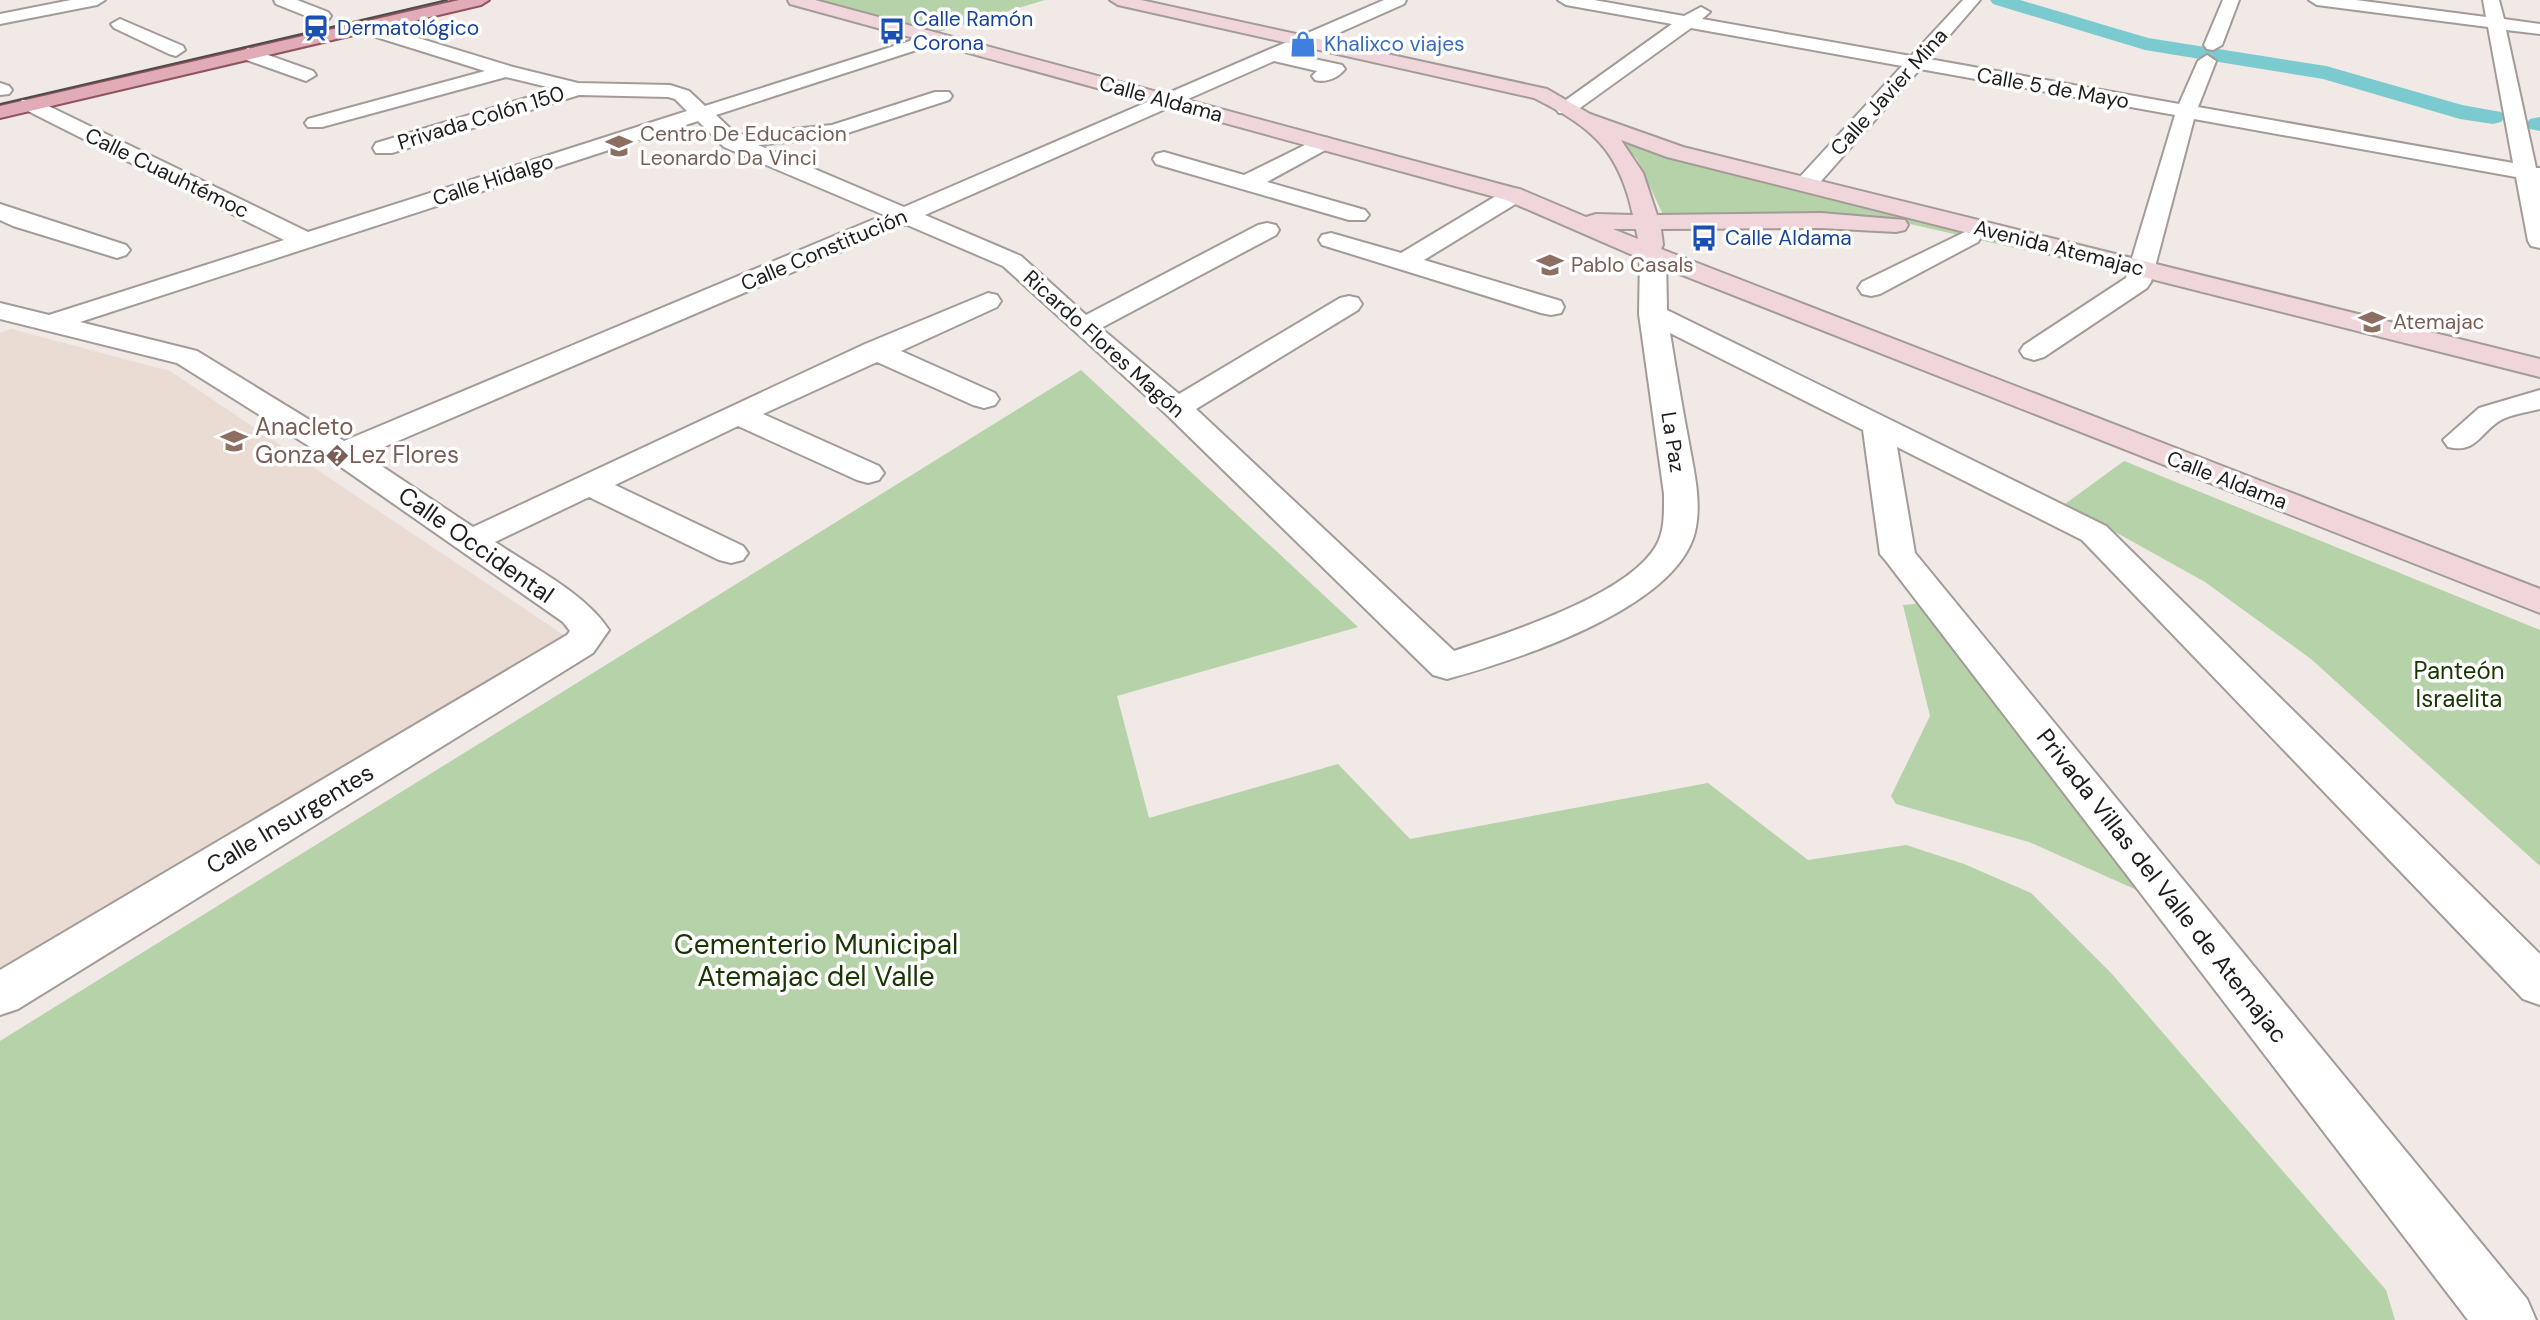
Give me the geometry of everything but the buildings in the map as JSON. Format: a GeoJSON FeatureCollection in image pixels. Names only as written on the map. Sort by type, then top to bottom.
{"type":"FeatureCollection","features":[{"type":"Feature","properties":{"kind":"main road"},"geometry":{"type":"LineString","coordinates":[[1,90],[27,95],[248,54],[481,0]]}},
{"type":"Feature","properties":{"kind":"main road"},"geometry":{"type":"LineString","coordinates":[[296,22],[328,15]]}},
{"type":"Feature","properties":{"kind":"main road"},"geometry":{"type":"LineString","coordinates":[[150,56],[182,48]]}},
{"type":"Feature","properties":{"kind":"main road"},"geometry":{"type":"LineString","coordinates":[[0,112],[27,95]]}},
{"type":"Feature","properties":{"kind":"street"},"geometry":{"type":"LineString","coordinates":[[0,19],[97,0]]}},
{"type":"Feature","properties":{"kind":"street"},"geometry":{"type":"LineString","coordinates":[[282,0],[328,15]]}},
{"type":"Feature","properties":{"kind":"street","name":"Calle Aldama"},"geometry":{"type":"LineString","coordinates":[[796,0],[1514,195],[1571,220],[1650,239],[2540,602]]}},
{"type":"Feature","properties":{"kind":"street"},"geometry":{"type":"LineString","coordinates":[[1118,0],[1540,93],[1573,114],[1718,0]]}},
{"type":"Feature","properties":{"kind":"street","name":"Calle Constitución"},"geometry":{"type":"LineString","coordinates":[[342,453],[1169,102],[1398,0]]}},
{"type":"Feature","properties":{"kind":"street","name":"Calle 5 de Mayo"},"geometry":{"type":"LineString","coordinates":[[1566,0],[2533,174]]}},
{"type":"Feature","properties":{"kind":"street","name":"Calle Javier Mina"},"geometry":{"type":"LineString","coordinates":[[1806,184],[1972,0]]}},
{"type":"Feature","properties":{"kind":"street"},"geometry":{"type":"LineString","coordinates":[[2034,351],[2140,275],[2186,112],[2231,0]]}},
{"type":"Feature","properties":{"kind":"street"},"geometry":{"type":"LineString","coordinates":[[2317,0],[2540,29]]}},
{"type":"Feature","properties":{"kind":"street"},"geometry":{"type":"LineString","coordinates":[[2491,0],[2533,174],[2540,241]]}},
{"type":"Feature","properties":{"kind":"street"},"geometry":{"type":"LineString","coordinates":[[120,24],[182,48]]}},
{"type":"Feature","properties":{"kind":"street"},"geometry":{"type":"LineString","coordinates":[[363,27],[506,71],[578,89]]}},
{"type":"Feature","properties":{"kind":"street","name":"Calle Hidalgo"},"geometry":{"type":"LineString","coordinates":[[54,322],[932,39]]}},
{"type":"Feature","properties":{"kind":"street"},"geometry":{"type":"LineString","coordinates":[[248,54],[306,75]]}},
{"type":"Feature","properties":{"kind":"street"},"geometry":{"type":"LineString","coordinates":[[1272,55],[1335,69],[1322,76]]}},
{"type":"Feature","properties":{"kind":"street","name":"Privada Colón 150"},"geometry":{"type":"LineString","coordinates":[[422,162],[305,119],[506,71]]}},
{"type":"Feature","properties":{"kind":"street","name":"Privada Colón 150"},"geometry":{"type":"LineString","coordinates":[[384,148],[578,89]]}},
{"type":"Feature","properties":{"kind":"street","name":"Ricardo Flores Magón"},"geometry":{"type":"LineString","coordinates":[[578,89],[670,91],[682,95],[732,142],[1012,261],[1177,408],[1447,666]]}},
{"type":"Feature","properties":{"kind":"street","name":"Calle Cuauhtémoc"},"geometry":{"type":"LineString","coordinates":[[27,95],[306,241]]}},
{"type":"Feature","properties":{"kind":"street"},"geometry":{"type":"LineString","coordinates":[[732,142],[835,131],[942,96]]}},
{"type":"Feature","properties":{"kind":"street","name":"Avenida Atemajac"},"geometry":{"type":"LineString","coordinates":[[1573,114],[1675,152],[1806,184],[2540,385]]}},
{"type":"Feature","properties":{"kind":"street","name":"La Paz"},"geometry":{"type":"LineString","coordinates":[[1447,666],[1514,644],[1594,610],[1652,575],[1672,550],[1680,522],[1681,494],[1653,314],[1650,239],[1632,170],[1620,152],[1573,114]]}},
{"type":"Feature","properties":{"kind":"street"},"geometry":{"type":"LineString","coordinates":[[1247,183],[1321,143]]}},
{"type":"Feature","properties":{"kind":"street"},"geometry":{"type":"LineString","coordinates":[[1164,159],[1357,215]]}},
{"type":"Feature","properties":{"kind":"street"},"geometry":{"type":"LineString","coordinates":[[1404,262],[1514,195]]}},
{"type":"Feature","properties":{"kind":"street"},"geometry":{"type":"LineString","coordinates":[[7,221],[117,250]]}},
{"type":"Feature","properties":{"kind":"street","name":"Avenida Atemajac"},"geometry":{"type":"LineString","coordinates":[[1650,239],[1863,223],[1969,237],[2540,368]]}},
{"type":"Feature","properties":{"kind":"street"},"geometry":{"type":"LineString","coordinates":[[1083,327],[1267,230]]}},
{"type":"Feature","properties":{"kind":"street"},"geometry":{"type":"LineString","coordinates":[[1871,288],[1969,237]]}},
{"type":"Feature","properties":{"kind":"street"},"geometry":{"type":"LineString","coordinates":[[1331,240],[1551,307]]}},
{"type":"Feature","properties":{"kind":"street"},"geometry":{"type":"LineString","coordinates":[[471,541],[875,350],[988,301]]}},
{"type":"Feature","properties":{"kind":"street"},"geometry":{"type":"LineString","coordinates":[[1177,408],[1349,304]]}},
{"type":"Feature","properties":{"kind":"street","name":"Calle Occidental"},"geometry":{"type":"LineString","coordinates":[[0,311],[54,322],[187,357],[342,453],[576,614],[590,630],[580,644]]}},
{"type":"Feature","properties":{"kind":"street"},"geometry":{"type":"LineString","coordinates":[[1653,314],[2094,533],[2540,985]]}},
{"type":"Feature","properties":{"kind":"street"},"geometry":{"type":"LineString","coordinates":[[875,350],[984,398]]}},
{"type":"Feature","properties":{"kind":"street"},"geometry":{"type":"LineString","coordinates":[[2459,440],[2490,414],[2540,399]]}},
{"type":"Feature","properties":{"kind":"street"},"geometry":{"type":"LineString","coordinates":[[738,414],[868,473]]}},
{"type":"Feature","properties":{"kind":"street","name":"Privada Villas del Valle de Atemajac"},"geometry":{"type":"LineString","coordinates":[[1878,426],[1898,554],[2505,1320]]}},
{"type":"Feature","properties":{"kind":"street"},"geometry":{"type":"LineString","coordinates":[[592,486],[731,554]]}},
{"type":"Feature","properties":{"kind":"street","name":"Calle Insurgentes"},"geometry":{"type":"LineString","coordinates":[[0,995],[580,644]]}},
{"type":"Feature","properties":{"kind":"shaded area"},"geometry":{"type":"Polygon","coordinates":[[[11,329],[170,371],[568,638],[0,977],[0,333],[11,329]]]}},
{"type":"Feature","properties":{"kind":"green space"},"geometry":{"type":"Polygon","coordinates":[[[816,0],[1045,0],[939,32],[816,0]]]}},
{"type":"Feature","properties":{"kind":"green space"},"geometry":{"type":"Polygon","coordinates":[[[1611,132],[2122,267],[2110,270],[1893,220],[1665,219],[1637,159],[1611,132]]]}},
{"type":"Feature","properties":{"kind":"green space","name":"Cementerio Municipal Atemajac del Valle"},"geometry":{"type":"Polygon","coordinates":[[[1081,370],[1358,627],[1117,696],[1149,818],[1338,764],[1410,839],[1708,783],[1808,860],[1906,845],[1964,864],[2031,893],[2111,973],[2386,1290],[2395,1320],[0,1320],[0,1041],[1081,370]]]}},
{"type":"Feature","properties":{"kind":"green space","name":"Panteón Israelita"},"geometry":{"type":"Polygon","coordinates":[[[2124,461],[2540,630],[2540,866],[2311,659],[2205,582],[2065,504],[2124,461]]]}},
{"type":"Feature","properties":{"kind":"green space"},"geometry":{"type":"Polygon","coordinates":[[[1927,603],[2139,891],[2029,842],[1896,804],[1891,796],[1930,716],[1903,605],[1927,603]]]}},
{"type":"Feature","properties":{"kind":"waterway"},"geometry":{"type":"LineString","coordinates":[[2000,0],[2145,44],[2326,73],[2460,112],[2493,117]]}},
{"type":"Feature","properties":{"kind":"tram line"},"geometry":{"type":"LineString","coordinates":[[0,104],[447,0]]}},
{"type":"Feature","properties":{"kind":"place","name":"Dermatológico"},"geometry":{"type":"Point","coordinates":[316,28]}},
{"type":"Feature","properties":{"kind":"place","name":"Calle Ramón Corona"},"geometry":{"type":"Point","coordinates":[892,31]}},
{"type":"Feature","properties":{"kind":"place","name":"Khalixco viajes"},"geometry":{"type":"Point","coordinates":[1303,44]}},
{"type":"Feature","properties":{"kind":"place","name":"Centro De Educacion Leonardo Da Vinci"},"geometry":{"type":"Point","coordinates":[619,146]}},
{"type":"Feature","properties":{"kind":"place","name":"Calle Aldama"},"geometry":{"type":"Point","coordinates":[1704,238]}},
{"type":"Feature","properties":{"kind":"place","name":"Pablo Casals"},"geometry":{"type":"Point","coordinates":[1550,265]}},
{"type":"Feature","properties":{"kind":"place","name":"Atemajac"},"geometry":{"type":"Point","coordinates":[2372,322]}},
{"type":"Feature","properties":{"kind":"place","name":"Anacleto Gonza�Lez Flores"},"geometry":{"type":"Point","coordinates":[234,441]}}]}
